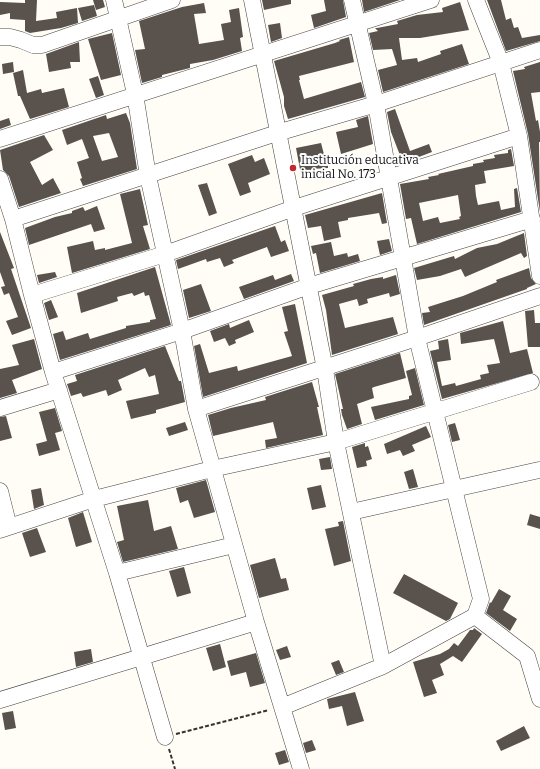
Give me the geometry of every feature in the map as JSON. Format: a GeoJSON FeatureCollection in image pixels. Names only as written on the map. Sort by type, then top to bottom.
{"type":"FeatureCollection","features":[{"type":"Feature","properties":{"kind":"street"},"geometry":{"type":"LineString","coordinates":[[114,0],[136,94],[148,176],[182,331],[196,409],[256,622],[301,769]]}},
{"type":"Feature","properties":{"kind":"street"},"geometry":{"type":"LineString","coordinates":[[0,37],[10,37],[33,45],[42,45],[172,0]]}},
{"type":"Feature","properties":{"kind":"street"},"geometry":{"type":"LineString","coordinates":[[252,0],[277,133],[294,208],[325,369],[336,442],[383,666]]}},
{"type":"Feature","properties":{"kind":"street"},"geometry":{"type":"LineString","coordinates":[[282,707],[383,666],[475,616],[481,599],[434,413],[417,338],[402,260],[390,178],[376,104],[356,25],[352,0]]}},
{"type":"Feature","properties":{"kind":"street"},"geometry":{"type":"LineString","coordinates":[[0,139],[431,0]]}},
{"type":"Feature","properties":{"kind":"street"},"geometry":{"type":"LineString","coordinates":[[476,0],[501,63],[519,136],[540,276]]}},
{"type":"Feature","properties":{"kind":"street"},"geometry":{"type":"LineString","coordinates":[[13,219],[277,133],[376,104],[540,50]]}},
{"type":"Feature","properties":{"kind":"street"},"geometry":{"type":"LineString","coordinates":[[32,295],[165,254],[294,208],[519,136]]}},
{"type":"Feature","properties":{"kind":"street"},"geometry":{"type":"LineString","coordinates":[[0,179],[13,219],[53,372],[117,573],[165,737]]}},
{"type":"Feature","properties":{"kind":"street"},"geometry":{"type":"LineString","coordinates":[[53,372],[182,331],[309,286],[402,260],[532,219]]}},
{"type":"Feature","properties":{"kind":"street"},"geometry":{"type":"LineString","coordinates":[[196,409],[325,369],[540,296]]}},
{"type":"Feature","properties":{"kind":"street"},"geometry":{"type":"LineString","coordinates":[[0,491],[5,528],[94,499],[212,469],[336,442],[531,382]]}},
{"type":"Feature","properties":{"kind":"street"},"geometry":{"type":"LineString","coordinates":[[0,408],[59,390]]}},
{"type":"Feature","properties":{"kind":"street"},"geometry":{"type":"LineString","coordinates":[[351,512],[539,470]]}},
{"type":"Feature","properties":{"kind":"street"},"geometry":{"type":"LineString","coordinates":[[117,573],[234,546]]}},
{"type":"Feature","properties":{"kind":"street"},"geometry":{"type":"LineString","coordinates":[[475,616],[527,656],[540,699]]}},
{"type":"Feature","properties":{"kind":"street"},"geometry":{"type":"LineString","coordinates":[[0,700],[256,622]]}},
{"type":"Feature","properties":{"kind":"path"},"geometry":{"type":"LineString","coordinates":[[175,769],[165,737],[282,707]]}},
{"type":"Feature","properties":{"kind":"building"},"geometry":{"type":"Polygon","coordinates":[[[25,0],[37,0],[36,21],[57,18],[56,12],[77,8],[78,23],[61,28],[30,33],[25,31],[25,20],[10,19],[10,13],[0,15],[0,2],[25,3],[25,0]]]}},
{"type":"Feature","properties":{"kind":"building"},"geometry":{"type":"Polygon","coordinates":[[[93,0],[103,0],[105,7],[96,10],[93,0]]]}},
{"type":"Feature","properties":{"kind":"building"},"geometry":{"type":"Polygon","coordinates":[[[262,0],[291,0],[291,4],[264,10],[262,0]]]}},
{"type":"Feature","properties":{"kind":"building"},"geometry":{"type":"Polygon","coordinates":[[[324,0],[343,0],[346,17],[314,28],[311,15],[326,11],[324,0]]]}},
{"type":"Feature","properties":{"kind":"building"},"geometry":{"type":"Polygon","coordinates":[[[362,0],[400,0],[364,12],[362,0]]]}},
{"type":"Feature","properties":{"kind":"building"},"geometry":{"type":"Polygon","coordinates":[[[487,0],[501,0],[506,20],[511,18],[514,28],[518,27],[522,38],[540,35],[540,41],[506,51],[487,0]]]}},
{"type":"Feature","properties":{"kind":"building"},"geometry":{"type":"Polygon","coordinates":[[[460,2],[469,30],[420,38],[399,38],[402,60],[417,58],[418,62],[441,54],[440,51],[462,44],[469,64],[383,92],[378,70],[397,65],[392,49],[373,50],[369,33],[378,31],[375,28],[398,24],[397,21],[417,15],[443,12],[442,8],[460,2]]]}},
{"type":"Feature","properties":{"kind":"building"},"geometry":{"type":"Polygon","coordinates":[[[204,3],[206,13],[194,14],[199,44],[224,40],[221,24],[231,22],[229,10],[239,8],[243,37],[240,38],[242,51],[213,60],[190,64],[190,68],[162,75],[162,77],[142,83],[135,50],[145,49],[139,21],[182,7],[204,3]]]}},
{"type":"Feature","properties":{"kind":"building"},"geometry":{"type":"Polygon","coordinates":[[[94,5],[97,16],[82,21],[78,8],[94,5]]]}},
{"type":"Feature","properties":{"kind":"building"},"geometry":{"type":"Polygon","coordinates":[[[280,23],[282,38],[271,42],[268,25],[280,23]]]}},
{"type":"Feature","properties":{"kind":"building"},"geometry":{"type":"Polygon","coordinates":[[[112,33],[121,75],[101,80],[88,39],[112,33]]]}},
{"type":"Feature","properties":{"kind":"building"},"geometry":{"type":"Polygon","coordinates":[[[349,37],[354,62],[299,76],[304,99],[361,82],[365,97],[288,119],[284,106],[284,97],[274,61],[335,43],[349,37]]]}},
{"type":"Feature","properties":{"kind":"building"},"geometry":{"type":"Polygon","coordinates":[[[79,42],[80,62],[70,62],[71,68],[49,72],[46,54],[79,42]]]}},
{"type":"Feature","properties":{"kind":"building"},"geometry":{"type":"Polygon","coordinates":[[[13,62],[14,72],[3,74],[2,64],[13,62]]]}},
{"type":"Feature","properties":{"kind":"building"},"geometry":{"type":"Polygon","coordinates":[[[540,62],[540,92],[531,93],[536,121],[538,120],[540,132],[540,212],[528,134],[513,71],[525,69],[524,67],[540,62]]]}},
{"type":"Feature","properties":{"kind":"building"},"geometry":{"type":"Polygon","coordinates":[[[23,70],[27,93],[41,89],[42,93],[64,88],[69,107],[30,119],[20,96],[18,96],[13,73],[23,70]]]}},
{"type":"Feature","properties":{"kind":"building"},"geometry":{"type":"Polygon","coordinates":[[[98,76],[104,95],[96,98],[89,79],[98,76]]]}},
{"type":"Feature","properties":{"kind":"building"},"geometry":{"type":"Polygon","coordinates":[[[395,109],[410,151],[429,144],[432,152],[403,163],[391,132],[387,112],[395,109]]]}},
{"type":"Feature","properties":{"kind":"building"},"geometry":{"type":"Polygon","coordinates":[[[126,113],[130,123],[137,169],[83,186],[80,179],[82,178],[77,162],[89,158],[82,139],[67,145],[62,130],[106,115],[107,119],[126,113]],[[109,133],[93,136],[102,161],[118,157],[109,133]]]}},
{"type":"Feature","properties":{"kind":"building"},"geometry":{"type":"Polygon","coordinates":[[[368,116],[373,144],[341,154],[336,132],[358,127],[356,120],[368,116]]]}},
{"type":"Feature","properties":{"kind":"building"},"geometry":{"type":"Polygon","coordinates":[[[9,118],[11,125],[0,129],[0,121],[9,118]]]}},
{"type":"Feature","properties":{"kind":"building"},"geometry":{"type":"Polygon","coordinates":[[[44,135],[53,150],[30,162],[42,185],[53,178],[61,193],[19,207],[9,176],[3,170],[0,150],[44,135]]]}},
{"type":"Feature","properties":{"kind":"building"},"geometry":{"type":"Polygon","coordinates":[[[321,143],[325,158],[328,158],[328,168],[311,169],[313,178],[302,180],[296,148],[321,143]]]}},
{"type":"Feature","properties":{"kind":"building"},"geometry":{"type":"Polygon","coordinates":[[[511,149],[514,166],[484,171],[486,183],[475,185],[476,196],[478,205],[499,201],[501,210],[515,207],[514,189],[517,188],[521,212],[417,244],[411,218],[406,219],[400,184],[429,179],[428,177],[439,175],[438,174],[473,166],[473,164],[484,162],[483,160],[495,158],[494,155],[508,153],[508,150],[511,149]],[[458,195],[419,203],[423,221],[438,217],[440,223],[460,219],[459,217],[461,216],[458,195]]]}},
{"type":"Feature","properties":{"kind":"building"},"geometry":{"type":"Polygon","coordinates":[[[252,155],[255,162],[264,158],[270,174],[248,183],[251,192],[240,196],[228,164],[252,155]]]}},
{"type":"Feature","properties":{"kind":"building"},"geometry":{"type":"Polygon","coordinates":[[[207,183],[217,213],[209,216],[198,185],[207,183]]]}},
{"type":"Feature","properties":{"kind":"building"},"geometry":{"type":"Polygon","coordinates":[[[140,189],[148,225],[143,226],[150,249],[72,273],[67,247],[93,241],[95,250],[105,248],[105,250],[132,243],[120,194],[140,189]]]}},
{"type":"Feature","properties":{"kind":"building"},"geometry":{"type":"Polygon","coordinates":[[[382,193],[387,223],[382,224],[379,213],[348,218],[348,220],[338,222],[341,237],[324,241],[321,226],[308,228],[305,215],[382,193]]]}},
{"type":"Feature","properties":{"kind":"building"},"geometry":{"type":"Polygon","coordinates":[[[97,206],[105,229],[94,232],[91,224],[29,245],[25,228],[55,217],[72,213],[72,211],[83,207],[85,211],[97,206]]]}},
{"type":"Feature","properties":{"kind":"building"},"geometry":{"type":"Polygon","coordinates":[[[275,226],[281,242],[285,240],[289,251],[271,257],[267,247],[232,260],[234,263],[224,267],[220,258],[207,262],[206,259],[178,269],[176,260],[275,226]]]}},
{"type":"Feature","properties":{"kind":"building"},"geometry":{"type":"Polygon","coordinates":[[[0,232],[14,268],[11,269],[31,328],[12,335],[6,321],[18,317],[9,293],[4,295],[1,287],[5,286],[0,272],[0,232]]]}},
{"type":"Feature","properties":{"kind":"building"},"geometry":{"type":"Polygon","coordinates":[[[524,233],[527,256],[524,258],[521,253],[465,277],[461,269],[440,276],[417,280],[414,268],[454,256],[455,259],[477,248],[497,244],[524,233]]]}},
{"type":"Feature","properties":{"kind":"building"},"geometry":{"type":"Polygon","coordinates":[[[389,239],[392,251],[380,255],[377,241],[389,239]]]}},
{"type":"Feature","properties":{"kind":"building"},"geometry":{"type":"Polygon","coordinates":[[[331,242],[334,256],[347,253],[348,257],[358,254],[360,261],[320,273],[316,253],[313,254],[311,246],[331,242]]]}},
{"type":"Feature","properties":{"kind":"building"},"geometry":{"type":"Polygon","coordinates":[[[155,267],[171,325],[60,360],[53,334],[63,331],[66,340],[88,333],[90,339],[126,328],[126,326],[150,322],[150,320],[156,319],[149,295],[145,296],[144,292],[134,296],[132,293],[117,297],[118,301],[81,313],[77,293],[155,267]]]}},
{"type":"Feature","properties":{"kind":"building"},"geometry":{"type":"Polygon","coordinates":[[[529,268],[531,278],[536,284],[527,289],[424,325],[422,313],[430,312],[428,307],[463,296],[497,282],[496,280],[529,268]]]}},
{"type":"Feature","properties":{"kind":"building"},"geometry":{"type":"Polygon","coordinates":[[[55,272],[57,277],[39,283],[37,275],[55,272]]]}},
{"type":"Feature","properties":{"kind":"building"},"geometry":{"type":"Polygon","coordinates":[[[291,274],[294,281],[244,299],[239,287],[273,275],[275,280],[291,274]]]}},
{"type":"Feature","properties":{"kind":"building"},"geometry":{"type":"Polygon","coordinates":[[[396,275],[400,294],[390,297],[389,293],[367,299],[368,303],[359,306],[357,299],[339,304],[345,328],[393,317],[398,334],[332,355],[326,310],[322,295],[354,286],[353,284],[371,279],[383,277],[383,279],[396,275]]]}},
{"type":"Feature","properties":{"kind":"building"},"geometry":{"type":"Polygon","coordinates":[[[201,284],[211,311],[189,318],[183,290],[201,284]]]}},
{"type":"Feature","properties":{"kind":"building"},"geometry":{"type":"Polygon","coordinates":[[[51,300],[58,317],[49,320],[44,303],[51,300]]]}},
{"type":"Feature","properties":{"kind":"building"},"geometry":{"type":"Polygon","coordinates":[[[295,304],[307,363],[203,397],[194,346],[200,344],[209,373],[237,366],[238,371],[292,356],[284,332],[288,331],[282,307],[295,304]]]}},
{"type":"Feature","properties":{"kind":"building"},"geometry":{"type":"Polygon","coordinates":[[[534,310],[535,323],[540,323],[540,347],[528,347],[525,311],[534,310]]]}},
{"type":"Feature","properties":{"kind":"building"},"geometry":{"type":"Polygon","coordinates":[[[249,320],[254,332],[235,340],[236,343],[229,346],[225,338],[214,342],[210,331],[229,324],[230,328],[249,320]]]}},
{"type":"Feature","properties":{"kind":"building"},"geometry":{"type":"Polygon","coordinates":[[[503,321],[510,353],[527,349],[533,373],[442,399],[430,351],[439,349],[438,341],[448,339],[451,360],[437,362],[442,386],[455,383],[456,386],[481,379],[480,375],[489,373],[487,365],[500,363],[494,339],[461,344],[460,333],[503,321]]]}},
{"type":"Feature","properties":{"kind":"building"},"geometry":{"type":"Polygon","coordinates":[[[34,339],[42,369],[12,380],[17,393],[0,398],[0,369],[19,365],[12,345],[34,339]]]}},
{"type":"Feature","properties":{"kind":"building"},"geometry":{"type":"Polygon","coordinates":[[[165,346],[179,381],[181,381],[185,402],[156,410],[156,413],[131,419],[126,401],[159,394],[155,375],[149,377],[145,368],[118,380],[122,390],[108,396],[106,390],[83,397],[81,393],[71,396],[67,384],[77,381],[75,375],[165,346]]]}},
{"type":"Feature","properties":{"kind":"building"},"geometry":{"type":"Polygon","coordinates":[[[400,353],[406,378],[372,388],[374,398],[357,404],[362,424],[347,429],[342,415],[341,409],[343,409],[335,374],[400,353]]]}},
{"type":"Feature","properties":{"kind":"building"},"geometry":{"type":"Polygon","coordinates":[[[415,368],[424,405],[375,420],[371,407],[409,399],[409,396],[412,395],[406,371],[415,368]]]}},
{"type":"Feature","properties":{"kind":"building"},"geometry":{"type":"Polygon","coordinates":[[[312,382],[319,407],[317,407],[323,435],[266,448],[265,440],[277,438],[273,422],[213,436],[208,415],[266,400],[265,397],[312,382]]]}},
{"type":"Feature","properties":{"kind":"building"},"geometry":{"type":"Polygon","coordinates":[[[55,408],[62,431],[55,433],[60,450],[39,456],[36,444],[47,441],[39,412],[55,408]]]}},
{"type":"Feature","properties":{"kind":"building"},"geometry":{"type":"Polygon","coordinates":[[[6,416],[12,438],[0,441],[0,417],[6,416]]]}},
{"type":"Feature","properties":{"kind":"building"},"geometry":{"type":"Polygon","coordinates":[[[185,422],[188,430],[169,436],[166,428],[185,422]]]}},
{"type":"Feature","properties":{"kind":"building"},"geometry":{"type":"Polygon","coordinates":[[[455,423],[460,440],[452,442],[448,425],[455,423]]]}},
{"type":"Feature","properties":{"kind":"building"},"geometry":{"type":"Polygon","coordinates":[[[426,426],[431,437],[412,445],[415,451],[403,456],[400,450],[387,454],[384,444],[426,426]]]}},
{"type":"Feature","properties":{"kind":"building"},"geometry":{"type":"Polygon","coordinates":[[[365,443],[365,447],[368,446],[372,459],[366,461],[367,466],[357,468],[352,447],[365,443]]]}},
{"type":"Feature","properties":{"kind":"building"},"geometry":{"type":"Polygon","coordinates":[[[330,457],[332,469],[321,470],[319,459],[330,457]]]}},
{"type":"Feature","properties":{"kind":"building"},"geometry":{"type":"Polygon","coordinates":[[[413,469],[418,487],[409,489],[404,472],[413,469]]]}},
{"type":"Feature","properties":{"kind":"building"},"geometry":{"type":"Polygon","coordinates":[[[206,480],[215,512],[194,518],[188,500],[180,503],[176,488],[206,480]]]}},
{"type":"Feature","properties":{"kind":"building"},"geometry":{"type":"Polygon","coordinates":[[[321,485],[326,507],[312,510],[307,488],[321,485]]]}},
{"type":"Feature","properties":{"kind":"building"},"geometry":{"type":"Polygon","coordinates":[[[41,488],[44,505],[34,509],[31,490],[41,488]]]}},
{"type":"Feature","properties":{"kind":"building"},"geometry":{"type":"Polygon","coordinates":[[[148,500],[154,531],[171,526],[178,549],[123,562],[117,542],[124,540],[117,506],[148,500]]]}},
{"type":"Feature","properties":{"kind":"building"},"geometry":{"type":"Polygon","coordinates":[[[83,512],[92,542],[76,547],[68,518],[83,512]]]}},
{"type":"Feature","properties":{"kind":"building"},"geometry":{"type":"Polygon","coordinates":[[[530,514],[540,517],[540,529],[527,525],[530,514]]]}},
{"type":"Feature","properties":{"kind":"building"},"geometry":{"type":"Polygon","coordinates":[[[343,521],[351,561],[334,566],[325,529],[339,526],[338,522],[343,521]]]}},
{"type":"Feature","properties":{"kind":"building"},"geometry":{"type":"Polygon","coordinates":[[[37,528],[46,552],[30,557],[22,533],[37,528]]]}},
{"type":"Feature","properties":{"kind":"building"},"geometry":{"type":"Polygon","coordinates":[[[275,558],[281,579],[286,578],[289,590],[259,598],[250,565],[275,558]]]}},
{"type":"Feature","properties":{"kind":"building"},"geometry":{"type":"Polygon","coordinates":[[[184,567],[191,593],[177,597],[169,571],[184,567]]]}},
{"type":"Feature","properties":{"kind":"building"},"geometry":{"type":"Polygon","coordinates":[[[404,574],[458,603],[450,619],[446,621],[393,593],[404,574]]]}},
{"type":"Feature","properties":{"kind":"building"},"geometry":{"type":"Polygon","coordinates":[[[499,589],[511,596],[503,610],[517,619],[510,631],[486,613],[490,602],[491,603],[499,589]]]}},
{"type":"Feature","properties":{"kind":"building"},"geometry":{"type":"Polygon","coordinates":[[[474,628],[482,634],[462,662],[453,656],[440,664],[444,675],[432,680],[437,693],[424,697],[413,662],[440,654],[449,649],[454,643],[458,646],[470,630],[473,630],[474,628]]]}},
{"type":"Feature","properties":{"kind":"building"},"geometry":{"type":"Polygon","coordinates":[[[220,644],[226,667],[213,671],[206,648],[220,644]]]}},
{"type":"Feature","properties":{"kind":"building"},"geometry":{"type":"Polygon","coordinates":[[[287,646],[291,657],[280,660],[276,650],[287,646]]]}},
{"type":"Feature","properties":{"kind":"building"},"geometry":{"type":"Polygon","coordinates":[[[91,649],[93,662],[76,667],[74,652],[91,649]]]}},
{"type":"Feature","properties":{"kind":"building"},"geometry":{"type":"Polygon","coordinates":[[[256,653],[265,683],[250,687],[246,672],[231,676],[227,661],[256,653]]]}},
{"type":"Feature","properties":{"kind":"building"},"geometry":{"type":"Polygon","coordinates":[[[339,660],[344,672],[336,675],[331,663],[339,660]]]}},
{"type":"Feature","properties":{"kind":"building"},"geometry":{"type":"Polygon","coordinates":[[[355,692],[364,721],[347,726],[342,706],[329,709],[327,699],[355,692]]]}},
{"type":"Feature","properties":{"kind":"building"},"geometry":{"type":"Polygon","coordinates":[[[13,711],[16,728],[5,730],[2,713],[13,711]]]}},
{"type":"Feature","properties":{"kind":"building"},"geometry":{"type":"Polygon","coordinates":[[[524,726],[530,738],[501,751],[496,741],[524,726]]]}},
{"type":"Feature","properties":{"kind":"building"},"geometry":{"type":"Polygon","coordinates":[[[312,740],[316,750],[306,753],[303,743],[312,740]]]}},
{"type":"Feature","properties":{"kind":"building"},"geometry":{"type":"Polygon","coordinates":[[[285,750],[289,762],[279,765],[275,753],[285,750]]]}},
{"type":"Feature","properties":{"kind":"place","name":"Institución educativa inicial No. 173"},"geometry":{"type":"Point","coordinates":[293,168]}}]}
